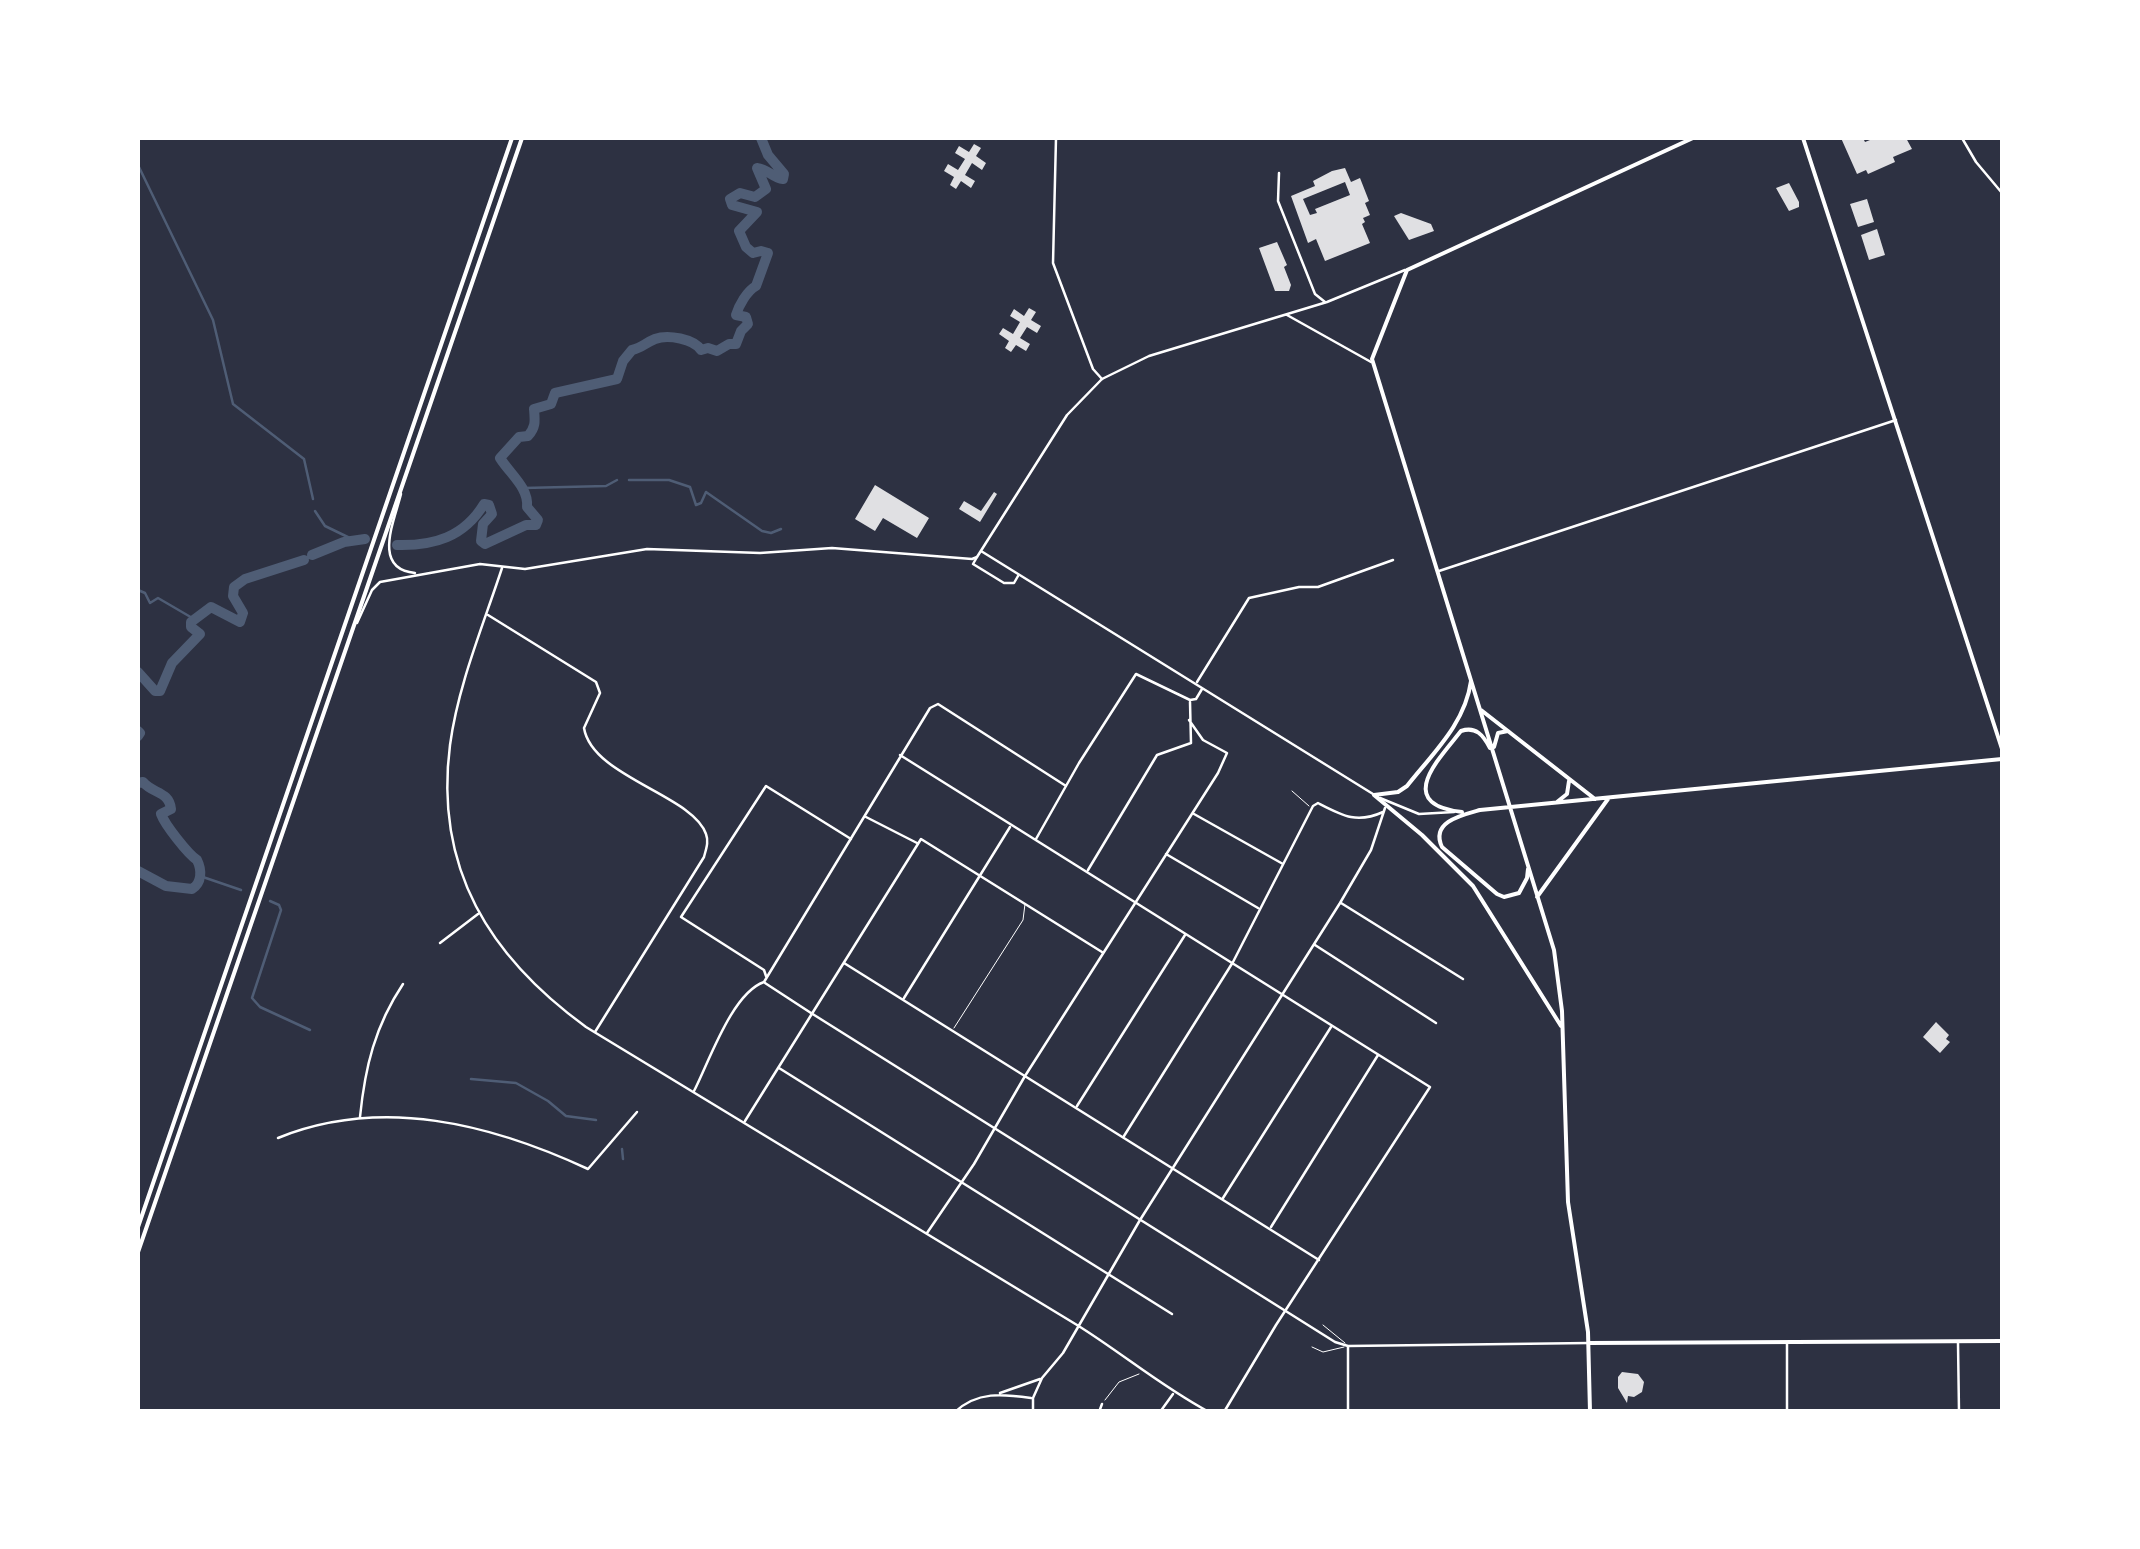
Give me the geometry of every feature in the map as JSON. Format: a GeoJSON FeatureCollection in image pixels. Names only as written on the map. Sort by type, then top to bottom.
{"type":"FeatureCollection","features":[{"type":"Feature","properties":{"kind":"main road"},"geometry":{"type":"LineString","coordinates":[[138,1227],[512,138]]}},
{"type":"Feature","properties":{"kind":"main road"},"geometry":{"type":"LineString","coordinates":[[138,1252],[522,138]]}},
{"type":"Feature","properties":{"kind":"main road"},"geometry":{"type":"LineString","coordinates":[[1590,1412],[1589,1343],[1568,1202],[1564,1032],[1554,950],[1374,366],[1373,352],[1407,270],[1693,138]]}},
{"type":"Feature","properties":{"kind":"main road"},"geometry":{"type":"LineString","coordinates":[[1803,138],[2001,744]]}},
{"type":"Feature","properties":{"kind":"main road"},"geometry":{"type":"LineString","coordinates":[[1374,795],[1398,792],[1407,786],[1460,720],[1472,680]]}},
{"type":"Feature","properties":{"kind":"main road"},"geometry":{"type":"LineString","coordinates":[[1480,709],[1596,799]]}},
{"type":"Feature","properties":{"kind":"main road"},"geometry":{"type":"LineString","coordinates":[[1462,812],[1444,809],[1430,800],[1425,788],[1430,771],[1461,731],[1469,729],[1482,736],[1495,758]]}},
{"type":"Feature","properties":{"kind":"main road"},"geometry":{"type":"LineString","coordinates":[[1495,758],[1495,737],[1508,731]]}},
{"type":"Feature","properties":{"kind":"main road"},"geometry":{"type":"LineString","coordinates":[[1528,864],[1522,890],[1504,897],[1439,844],[1440,831],[1452,819],[1480,810],[2002,759]]}},
{"type":"Feature","properties":{"kind":"main road"},"geometry":{"type":"LineString","coordinates":[[1554,804],[1569,789],[1564,776]]}},
{"type":"Feature","properties":{"kind":"main road"},"geometry":{"type":"LineString","coordinates":[[1374,795],[1385,809],[1422,835],[1473,886],[1564,1032]]}},
{"type":"Feature","properties":{"kind":"main road"},"geometry":{"type":"LineString","coordinates":[[1538,896],[1608,798]]}},
{"type":"Feature","properties":{"kind":"main road"},"geometry":{"type":"LineString","coordinates":[[1589,1343],[2002,1341]]}},
{"type":"Feature","properties":{"kind":"street"},"geometry":{"type":"LineString","coordinates":[[1056,138],[1054,264],[1093,369],[1102,378]]}},
{"type":"Feature","properties":{"kind":"street"},"geometry":{"type":"LineString","coordinates":[[1962,138],[1977,164],[2002,193]]}},
{"type":"Feature","properties":{"kind":"street"},"geometry":{"type":"LineString","coordinates":[[1279,173],[1278,201],[1315,294],[1327,302]]}},
{"type":"Feature","properties":{"kind":"street"},"geometry":{"type":"LineString","coordinates":[[1019,575],[1014,582],[1004,583],[973,564],[1067,415],[1102,378],[1149,356],[1327,302],[1407,270]]}},
{"type":"Feature","properties":{"kind":"street"},"geometry":{"type":"LineString","coordinates":[[1310,307],[1315,294]]}},
{"type":"Feature","properties":{"kind":"street"},"geometry":{"type":"LineString","coordinates":[[1286,314],[1374,366]]}},
{"type":"Feature","properties":{"kind":"street"},"geometry":{"type":"LineString","coordinates":[[1437,572],[1896,420]]}},
{"type":"Feature","properties":{"kind":"street"},"geometry":{"type":"LineString","coordinates":[[403,484],[389,558],[398,569],[421,574]]}},
{"type":"Feature","properties":{"kind":"street"},"geometry":{"type":"LineString","coordinates":[[353,630],[376,585],[389,579],[480,564],[524,569],[647,549],[760,553],[832,548],[963,560],[977,557]]}},
{"type":"Feature","properties":{"kind":"street"},"geometry":{"type":"LineString","coordinates":[[981,551],[1374,795],[1419,814],[1480,810]]}},
{"type":"Feature","properties":{"kind":"street"},"geometry":{"type":"LineString","coordinates":[[1196,684],[1248,598],[1318,587],[1393,560]]}},
{"type":"Feature","properties":{"kind":"street"},"geometry":{"type":"LineString","coordinates":[[502,568],[456,712],[448,778],[453,840],[479,914],[508,958],[532,984],[595,1032],[1077,1325],[1174,1393],[1209,1412]]}},
{"type":"Feature","properties":{"kind":"street"},"geometry":{"type":"LineString","coordinates":[[486,615],[596,682],[600,693],[584,728],[591,750],[690,815],[706,832],[704,857],[595,1032]]}},
{"type":"Feature","properties":{"kind":"street"},"geometry":{"type":"LineString","coordinates":[[1035,840],[1136,674],[1190,700],[1196,699],[1203,688]]}},
{"type":"Feature","properties":{"kind":"street"},"geometry":{"type":"LineString","coordinates":[[1087,872],[1157,754],[1191,743],[1190,700]]}},
{"type":"Feature","properties":{"kind":"street"},"geometry":{"type":"LineString","coordinates":[[693,1092],[734,1013],[754,986],[764,982],[930,708],[938,704],[1066,786]]}},
{"type":"Feature","properties":{"kind":"street"},"geometry":{"type":"LineString","coordinates":[[926,1234],[1227,754],[1203,740],[1189,720]]}},
{"type":"Feature","properties":{"kind":"street"},"geometry":{"type":"LineString","coordinates":[[900,755],[1430,1087],[1224,1412]]}},
{"type":"Feature","properties":{"kind":"street"},"geometry":{"type":"LineString","coordinates":[[764,982],[764,970],[682,917],[714,863],[766,786],[851,839]]}},
{"type":"Feature","properties":{"kind":"street"},"geometry":{"type":"LineString","coordinates":[[1123,1137],[1234,962],[1312,808],[1318,803],[1345,817],[1362,820],[1385,809]]}},
{"type":"Feature","properties":{"kind":"street"},"geometry":{"type":"LineString","coordinates":[[1033,1412],[1033,1398],[1042,1378],[1063,1352],[1172,1168],[1340,903],[1371,850],[1385,809]]}},
{"type":"Feature","properties":{"kind":"street"},"geometry":{"type":"LineString","coordinates":[[1192,813],[1283,864]]}},
{"type":"Feature","properties":{"kind":"street"},"geometry":{"type":"LineString","coordinates":[[865,816],[920,841],[1103,952]]}},
{"type":"Feature","properties":{"kind":"street"},"geometry":{"type":"LineString","coordinates":[[903,1000],[1012,825]]}},
{"type":"Feature","properties":{"kind":"street"},"geometry":{"type":"LineString","coordinates":[[745,1121],[920,841]]}},
{"type":"Feature","properties":{"kind":"street"},"geometry":{"type":"LineString","coordinates":[[1166,854],[1259,909]]}},
{"type":"Feature","properties":{"kind":"street"},"geometry":{"type":"LineString","coordinates":[[1340,903],[1463,979]]}},
{"type":"Feature","properties":{"kind":"street"},"geometry":{"type":"LineString","coordinates":[[440,943],[479,914]]}},
{"type":"Feature","properties":{"kind":"street"},"geometry":{"type":"LineString","coordinates":[[1076,1108],[1186,933]]}},
{"type":"Feature","properties":{"kind":"street"},"geometry":{"type":"LineString","coordinates":[[1314,944],[1436,1023]]}},
{"type":"Feature","properties":{"kind":"street"},"geometry":{"type":"LineString","coordinates":[[844,963],[1320,1260]]}},
{"type":"Feature","properties":{"kind":"street"},"geometry":{"type":"LineString","coordinates":[[764,982],[1335,1342],[1348,1346],[1589,1343]]}},
{"type":"Feature","properties":{"kind":"street"},"geometry":{"type":"LineString","coordinates":[[360,1119],[364,1079],[378,1026],[403,984]]}},
{"type":"Feature","properties":{"kind":"street"},"geometry":{"type":"LineString","coordinates":[[1222,1199],[1333,1025]]}},
{"type":"Feature","properties":{"kind":"street"},"geometry":{"type":"LineString","coordinates":[[1270,1229],[1379,1054]]}},
{"type":"Feature","properties":{"kind":"street"},"geometry":{"type":"LineString","coordinates":[[780,1068],[1172,1314]]}},
{"type":"Feature","properties":{"kind":"street"},"geometry":{"type":"LineString","coordinates":[[278,1138],[360,1119],[444,1121],[522,1140],[588,1170],[637,1112]]}},
{"type":"Feature","properties":{"kind":"street"},"geometry":{"type":"LineString","coordinates":[[1787,1342],[1787,1412]]}},
{"type":"Feature","properties":{"kind":"street"},"geometry":{"type":"LineString","coordinates":[[1958,1342],[1959,1412]]}},
{"type":"Feature","properties":{"kind":"street"},"geometry":{"type":"LineString","coordinates":[[1348,1346],[1348,1412]]}},
{"type":"Feature","properties":{"kind":"street"},"geometry":{"type":"LineString","coordinates":[[955,1412],[968,1400],[999,1394],[1042,1378]]}},
{"type":"Feature","properties":{"kind":"street"},"geometry":{"type":"LineString","coordinates":[[1160,1412],[1174,1393]]}},
{"type":"Feature","properties":{"kind":"street"},"geometry":{"type":"LineString","coordinates":[[999,1394],[1033,1398]]}},
{"type":"Feature","properties":{"kind":"street"},"geometry":{"type":"LineString","coordinates":[[1099,1412],[1102,1404]]}},
{"type":"Feature","properties":{"kind":"lane"},"geometry":{"type":"LineString","coordinates":[[1292,792],[1312,808]]}},
{"type":"Feature","properties":{"kind":"lane"},"geometry":{"type":"LineString","coordinates":[[952,1030],[1022,920],[1025,904]]}},
{"type":"Feature","properties":{"kind":"lane"},"geometry":{"type":"LineString","coordinates":[[1323,1325],[1348,1346]]}},
{"type":"Feature","properties":{"kind":"lane"},"geometry":{"type":"LineString","coordinates":[[1312,1347],[1324,1352],[1348,1346]]}},
{"type":"Feature","properties":{"kind":"path"},"geometry":{"type":"LineString","coordinates":[[1102,1404],[1119,1382],[1147,1372]]}},
{"type":"Feature","properties":{"kind":"building"},"geometry":{"type":"Polygon","coordinates":[[[1841,138],[1863,138],[1865,142],[1875,138],[1906,138],[1912,149],[1893,157],[1895,162],[1868,174],[1866,170],[1857,174],[1841,138]]]}},
{"type":"Feature","properties":{"kind":"building"},"geometry":{"type":"Polygon","coordinates":[[[974,144],[981,148],[976,156],[986,163],[982,170],[972,163],[965,175],[975,181],[971,188],[961,181],[956,189],[950,185],[954,177],[944,171],[948,164],[958,170],[965,159],[955,153],[959,146],[969,152],[974,144]]]}},
{"type":"Feature","properties":{"kind":"building"},"geometry":{"type":"Polygon","coordinates":[[[1345,168],[1351,182],[1360,178],[1369,201],[1365,203],[1370,215],[1363,218],[1362,224],[1370,243],[1325,261],[1316,239],[1308,243],[1291,196],[1315,186],[1313,181],[1345,168]],[[1345,182],[1303,199],[1310,215],[1317,213],[1315,209],[1350,195],[1345,182]]]}},
{"type":"Feature","properties":{"kind":"building"},"geometry":{"type":"Polygon","coordinates":[[[1789,183],[1799,207],[1789,211],[1776,188],[1789,183]]]}},
{"type":"Feature","properties":{"kind":"building"},"geometry":{"type":"Polygon","coordinates":[[[1867,199],[1874,222],[1858,227],[1850,204],[1867,199]]]}},
{"type":"Feature","properties":{"kind":"building"},"geometry":{"type":"Polygon","coordinates":[[[1401,213],[1431,224],[1434,231],[1409,240],[1394,216],[1401,213]]]}},
{"type":"Feature","properties":{"kind":"building"},"geometry":{"type":"Polygon","coordinates":[[[1877,229],[1885,255],[1869,260],[1861,235],[1877,229]]]}},
{"type":"Feature","properties":{"kind":"building"},"geometry":{"type":"Polygon","coordinates":[[[1277,242],[1287,265],[1284,267],[1291,285],[1289,291],[1275,291],[1259,248],[1277,242]]]}},
{"type":"Feature","properties":{"kind":"building"},"geometry":{"type":"Polygon","coordinates":[[[1029,308],[1036,312],[1031,320],[1041,326],[1037,333],[1027,327],[1020,338],[1030,344],[1026,351],[1016,345],[1011,352],[1005,348],[1009,341],[999,334],[1003,328],[1013,334],[1020,322],[1010,316],[1014,309],[1024,316],[1029,308]]]}},
{"type":"Feature","properties":{"kind":"building"},"geometry":{"type":"Polygon","coordinates":[[[875,485],[929,518],[917,538],[883,518],[875,531],[855,519],[875,485]]]}},
{"type":"Feature","properties":{"kind":"building"},"geometry":{"type":"Polygon","coordinates":[[[994,492],[997,494],[980,522],[959,509],[964,501],[981,511],[994,492]]]}},
{"type":"Feature","properties":{"kind":"building"},"geometry":{"type":"Polygon","coordinates":[[[1936,1022],[1949,1035],[1946,1039],[1950,1042],[1940,1053],[1923,1037],[1936,1022]]]}},
{"type":"Feature","properties":{"kind":"building"},"geometry":{"type":"Polygon","coordinates":[[[1622,1372],[1638,1374],[1644,1382],[1642,1392],[1628,1396],[1627,1403],[1618,1388],[1622,1372]]]}},
{"type":"Feature","properties":{"kind":"waterway"},"geometry":{"type":"LineString","coordinates":[[397,545],[423,544],[447,537],[467,524],[484,504],[489,505],[492,514],[483,524],[481,541],[485,544],[526,525],[536,525],[538,520],[527,507],[522,487],[500,458],[519,437],[531,433],[534,409],[551,404],[555,393],[617,379],[632,350],[655,339],[680,338],[701,350],[717,351],[736,344],[748,324],[746,317],[736,315],[737,311],[756,286],[768,253],[753,253],[739,231],[757,212],[732,205],[730,199],[740,193],[755,197],[766,189],[757,168],[783,179],[784,174],[768,155],[761,138]]}},
{"type":"Feature","properties":{"kind":"waterway"},"geometry":{"type":"LineString","coordinates":[[138,165],[213,320],[233,404],[304,459],[313,499]]}},
{"type":"Feature","properties":{"kind":"waterway"},"geometry":{"type":"LineString","coordinates":[[524,488],[606,486],[617,480]]}},
{"type":"Feature","properties":{"kind":"waterway"},"geometry":{"type":"LineString","coordinates":[[629,480],[669,480],[690,487],[696,505],[706,492],[762,531],[781,529]]}},
{"type":"Feature","properties":{"kind":"waterway"},"geometry":{"type":"LineString","coordinates":[[315,511],[325,526],[356,541]]}},
{"type":"Feature","properties":{"kind":"waterway"},"geometry":{"type":"LineString","coordinates":[[312,555],[344,542],[365,539]]}},
{"type":"Feature","properties":{"kind":"waterway"},"geometry":{"type":"LineString","coordinates":[[138,672],[155,691],[160,691],[172,663],[200,634],[191,622],[211,607],[240,622],[243,613],[233,596],[234,587],[245,579],[304,560]]}},
{"type":"Feature","properties":{"kind":"waterway"},"geometry":{"type":"LineString","coordinates":[[138,590],[145,593],[150,603],[158,598],[194,619]]}},
{"type":"Feature","properties":{"kind":"waterway"},"geometry":{"type":"LineString","coordinates":[[138,731],[138,736]]}},
{"type":"Feature","properties":{"kind":"waterway"},"geometry":{"type":"LineString","coordinates":[[138,783],[143,782],[170,803],[171,809],[161,814],[197,860],[200,876],[192,889],[166,886],[138,871]]}},
{"type":"Feature","properties":{"kind":"waterway"},"geometry":{"type":"LineString","coordinates":[[200,876],[241,890]]}},
{"type":"Feature","properties":{"kind":"waterway"},"geometry":{"type":"LineString","coordinates":[[270,901],[281,910],[252,998],[260,1007],[310,1030]]}},
{"type":"Feature","properties":{"kind":"waterway"},"geometry":{"type":"LineString","coordinates":[[471,1079],[516,1083],[566,1116],[596,1120]]}},
{"type":"Feature","properties":{"kind":"waterway"},"geometry":{"type":"LineString","coordinates":[[622,1149],[623,1159]]}}]}
